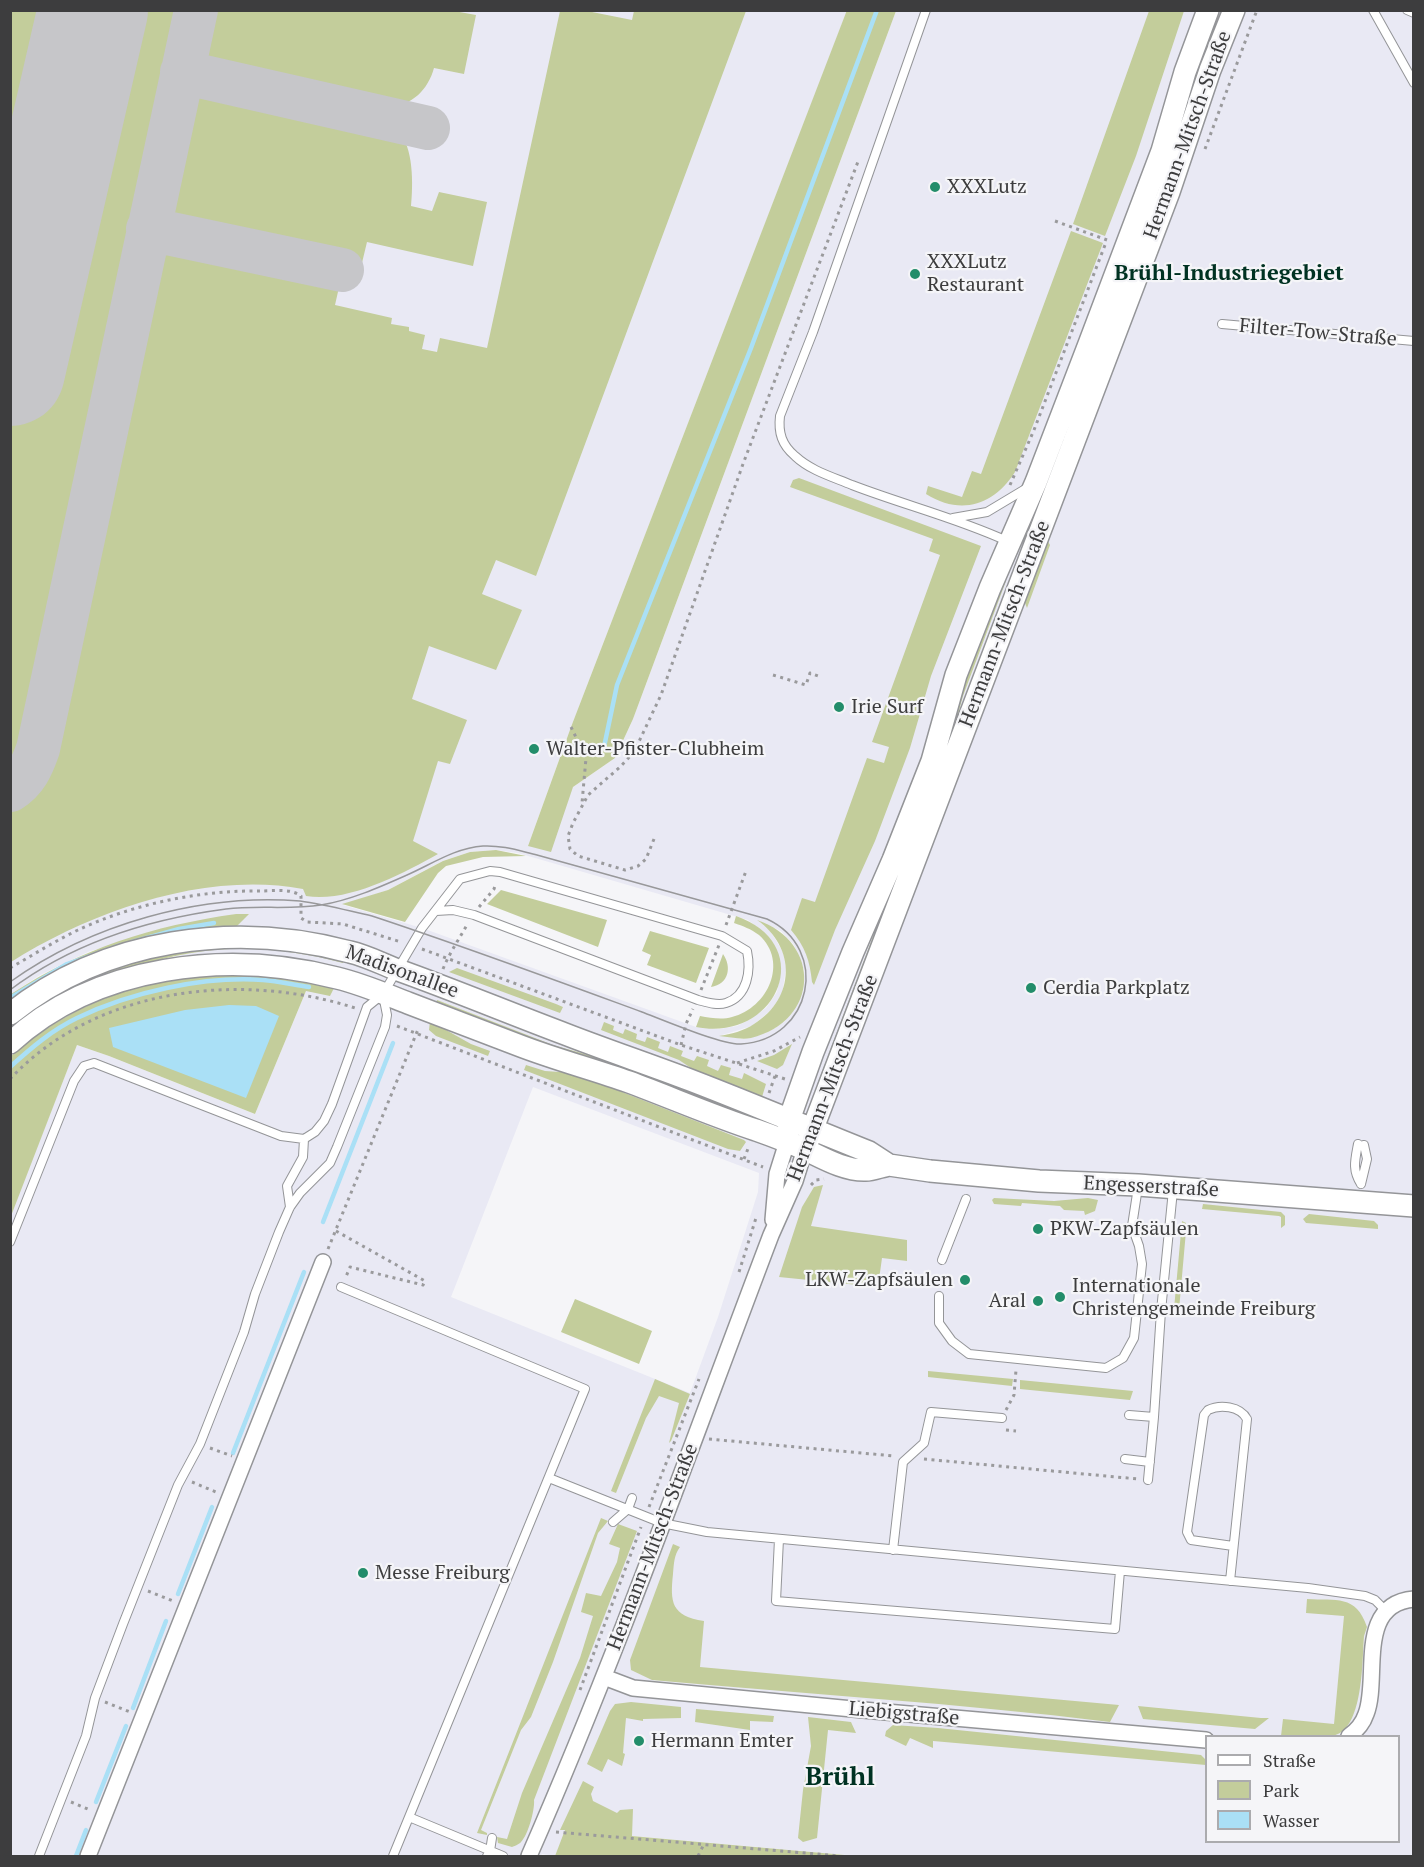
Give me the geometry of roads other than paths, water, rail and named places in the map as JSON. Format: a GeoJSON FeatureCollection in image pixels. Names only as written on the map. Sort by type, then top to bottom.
{"type":"FeatureCollection","features":[{"type":"Feature","properties":{"kind":"main road","name":"Hermann-Mitsch-Straße"},"geometry":{"type":"LineString","coordinates":[[801,1140],[789,1120],[849,961],[893,860],[927,772],[956,675],[990,588],[1036,482],[1162,151],[1185,72],[1208,10]]}},
{"type":"Feature","properties":{"kind":"main road","name":"Hermann-Mitsch-Straße"},"geometry":{"type":"LineString","coordinates":[[801,1140],[1032,552],[1169,192],[1210,70],[1234,10]]}},
{"type":"Feature","properties":{"kind":"main road"},"geometry":{"type":"LineString","coordinates":[[1010,543],[1032,552]]}},
{"type":"Feature","properties":{"kind":"main road","name":"Madisonallee"},"geometry":{"type":"LineString","coordinates":[[10,1014],[90,967],[137,951],[188,940],[223,936],[296,940],[353,953],[397,969],[789,1120]]}},
{"type":"Feature","properties":{"kind":"main road","name":"Madisonallee"},"geometry":{"type":"LineString","coordinates":[[10,1043],[45,1016],[93,990],[142,976],[186,968],[256,964],[338,978],[519,1045],[801,1140]]}},
{"type":"Feature","properties":{"kind":"main road","name":"Engesserstraße"},"geometry":{"type":"LineString","coordinates":[[801,1140],[825,1161],[866,1170],[889,1165],[1039,1181],[1138,1185],[1413,1206]]}},
{"type":"Feature","properties":{"kind":"street","name":"Hermann-Mitsch-Straße"},"geometry":{"type":"LineString","coordinates":[[529,1857],[604,1677],[771,1235],[777,1174],[801,1140]]}},
{"type":"Feature","properties":{"kind":"street"},"geometry":{"type":"LineString","coordinates":[[88,1857],[323,1262]]}},
{"type":"Feature","properties":{"kind":"street"},"geometry":{"type":"LineString","coordinates":[[1351,1735],[1366,1714],[1373,1637],[1386,1611],[1406,1600],[1413,1599]]}},
{"type":"Feature","properties":{"kind":"street","name":"Liebigstraße"},"geometry":{"type":"LineString","coordinates":[[604,1677],[633,1688],[1205,1740]]}},
{"type":"Feature","properties":{"kind":"lane"},"geometry":{"type":"LineString","coordinates":[[926,10],[842,253],[780,416],[778,430],[789,449],[807,466],[868,491],[952,519],[1010,543]]}},
{"type":"Feature","properties":{"kind":"lane"},"geometry":{"type":"LineString","coordinates":[[1373,10],[1413,83]]}},
{"type":"Feature","properties":{"kind":"lane"},"geometry":{"type":"LineString","coordinates":[[1407,10],[1413,13]]}},
{"type":"Feature","properties":{"kind":"lane","name":"Filter-Tow-Straße"},"geometry":{"type":"LineString","coordinates":[[1222,324],[1413,341]]}},
{"type":"Feature","properties":{"kind":"lane"},"geometry":{"type":"LineString","coordinates":[[952,519],[987,512],[1036,482]]}},
{"type":"Feature","properties":{"kind":"lane"},"geometry":{"type":"LineString","coordinates":[[10,1242],[74,1081],[84,1066],[94,1063],[281,1136],[304,1139],[315,1132],[324,1121],[332,1104],[367,1007],[383,994],[411,946],[436,911],[460,879],[490,871],[500,873],[722,936],[747,951],[751,967],[739,995],[726,1003],[717,1004],[698,1000],[474,915],[453,910],[436,911]]}},
{"type":"Feature","properties":{"kind":"lane"},"geometry":{"type":"LineString","coordinates":[[39,1857],[86,1736],[95,1698],[182,1478],[200,1444],[244,1332],[255,1294],[290,1207],[300,1193],[330,1162],[385,1027],[387,1015],[383,994]]}},
{"type":"Feature","properties":{"kind":"lane"},"geometry":{"type":"LineString","coordinates":[[290,1207],[287,1186],[303,1157],[304,1139]]}},
{"type":"Feature","properties":{"kind":"lane"},"geometry":{"type":"LineString","coordinates":[[939,1296],[939,1323],[952,1341],[969,1354],[1106,1368],[1123,1358],[1134,1338],[1142,1264],[1139,1246],[1132,1227],[1138,1185]]}},
{"type":"Feature","properties":{"kind":"lane"},"geometry":{"type":"LineString","coordinates":[[1146,1480],[1150,1462],[1173,1188]]}},
{"type":"Feature","properties":{"kind":"lane"},"geometry":{"type":"LineString","coordinates":[[942,1260],[966,1199]]}},
{"type":"Feature","properties":{"kind":"lane"},"geometry":{"type":"LineString","coordinates":[[341,1287],[585,1389],[393,1857]]}},
{"type":"Feature","properties":{"kind":"lane"},"geometry":{"type":"LineString","coordinates":[[1230,1581],[1247,1419],[1243,1412],[1235,1408],[1218,1407],[1208,1410],[1204,1415],[1187,1532],[1191,1540],[1233,1546]]}},
{"type":"Feature","properties":{"kind":"lane"},"geometry":{"type":"LineString","coordinates":[[892,1550],[903,1462],[924,1443],[931,1412],[1002,1418]]}},
{"type":"Feature","properties":{"kind":"lane"},"geometry":{"type":"LineString","coordinates":[[1129,1415],[1154,1417]]}},
{"type":"Feature","properties":{"kind":"lane"},"geometry":{"type":"LineString","coordinates":[[1125,1459],[1150,1462]]}},
{"type":"Feature","properties":{"kind":"lane"},"geometry":{"type":"LineString","coordinates":[[549,1478],[662,1522],[707,1532],[1230,1581],[1365,1596],[1375,1600],[1386,1611]]}},
{"type":"Feature","properties":{"kind":"lane"},"geometry":{"type":"LineString","coordinates":[[613,1522],[628,1509],[632,1498]]}},
{"type":"Feature","properties":{"kind":"lane"},"geometry":{"type":"LineString","coordinates":[[779,1539],[776,1601],[1115,1629],[1120,1571]]}},
{"type":"Feature","properties":{"kind":"lane"},"geometry":{"type":"LineString","coordinates":[[409,1817],[489,1854],[503,1857]]}},
{"type":"Feature","properties":{"kind":"lane"},"geometry":{"type":"LineString","coordinates":[[489,1854],[492,1838]]}},
{"type":"Feature","properties":{"kind":"water"},"geometry":{"type":"Polygon","coordinates":[[[229,1005],[256,1006],[279,1016],[246,1098],[113,1047],[109,1028],[185,1010],[229,1005]]]}},
{"type":"Feature","properties":{"kind":"waterway"},"geometry":{"type":"LineString","coordinates":[[604,747],[617,685],[751,348],[877,10]]}},
{"type":"Feature","properties":{"kind":"waterway"},"geometry":{"type":"LineString","coordinates":[[132,942],[179,929],[214,923]]}},
{"type":"Feature","properties":{"kind":"waterway"},"geometry":{"type":"LineString","coordinates":[[10,998],[67,964],[121,945]]}},
{"type":"Feature","properties":{"kind":"waterway"},"geometry":{"type":"LineString","coordinates":[[10,1067],[42,1040],[77,1018],[144,993],[192,983],[240,979],[309,987]]}},
{"type":"Feature","properties":{"kind":"waterway"},"geometry":{"type":"LineString","coordinates":[[323,1222],[393,1043]]}},
{"type":"Feature","properties":{"kind":"waterway"},"geometry":{"type":"LineString","coordinates":[[233,1453],[304,1272]]}},
{"type":"Feature","properties":{"kind":"waterway"},"geometry":{"type":"LineString","coordinates":[[178,1594],[212,1507]]}},
{"type":"Feature","properties":{"kind":"waterway"},"geometry":{"type":"LineString","coordinates":[[133,1708],[166,1621]]}},
{"type":"Feature","properties":{"kind":"waterway"},"geometry":{"type":"LineString","coordinates":[[96,1802],[126,1726]]}},
{"type":"Feature","properties":{"kind":"waterway"},"geometry":{"type":"LineString","coordinates":[[76,1856],[86,1830]]}},
{"type":"Feature","properties":{"kind":"tram line"},"geometry":{"type":"LineString","coordinates":[[10,982],[76,944],[111,929],[186,908],[224,902],[262,900],[309,902],[318,904],[327,906],[372,916],[720,1041],[732,1043],[741,1044],[765,1039],[784,1027],[797,1011],[805,991],[806,971],[800,951],[787,933],[767,919],[537,855],[504,847],[483,846],[453,853],[376,888],[332,903],[321,905],[297,907],[226,909],[197,913],[141,927],[86,946],[34,973],[10,990]]}},
{"type":"Feature","properties":{"kind":"place","name":"XXXLutz"},"geometry":{"type":"Point","coordinates":[935,187]}},
{"type":"Feature","properties":{"kind":"place","name":"XXXLutz Restaurant"},"geometry":{"type":"Point","coordinates":[915,274]}},
{"type":"Feature","properties":{"kind":"place","name":"Irie Surf"},"geometry":{"type":"Point","coordinates":[839,707]}},
{"type":"Feature","properties":{"kind":"place","name":"Walter-Pfister-Clubheim"},"geometry":{"type":"Point","coordinates":[534,749]}},
{"type":"Feature","properties":{"kind":"place","name":"Cerdia Parkplatz"},"geometry":{"type":"Point","coordinates":[1031,988]}},
{"type":"Feature","properties":{"kind":"place","name":"PKW-Zapfsäulen"},"geometry":{"type":"Point","coordinates":[1038,1229]}},
{"type":"Feature","properties":{"kind":"place","name":"LKW-Zapfsäulen"},"geometry":{"type":"Point","coordinates":[965,1280]}},
{"type":"Feature","properties":{"kind":"place","name":"Internationale Christengemeinde Freiburg"},"geometry":{"type":"Point","coordinates":[1060,1297]}},
{"type":"Feature","properties":{"kind":"place","name":"Aral"},"geometry":{"type":"Point","coordinates":[1038,1301]}},
{"type":"Feature","properties":{"kind":"place","name":"Messe Freiburg"},"geometry":{"type":"Point","coordinates":[363,1573]}},
{"type":"Feature","properties":{"kind":"place","name":"Hermann Emter"},"geometry":{"type":"Point","coordinates":[639,1741]}},
{"type":"Feature","properties":{"kind":"district","name":"Brühl-Industriegebiet"},"geometry":{"type":"Point","coordinates":[1229,274]}},
{"type":"Feature","properties":{"kind":"district","name":"Brühl"},"geometry":{"type":"Point","coordinates":[840,1778]}}]}
